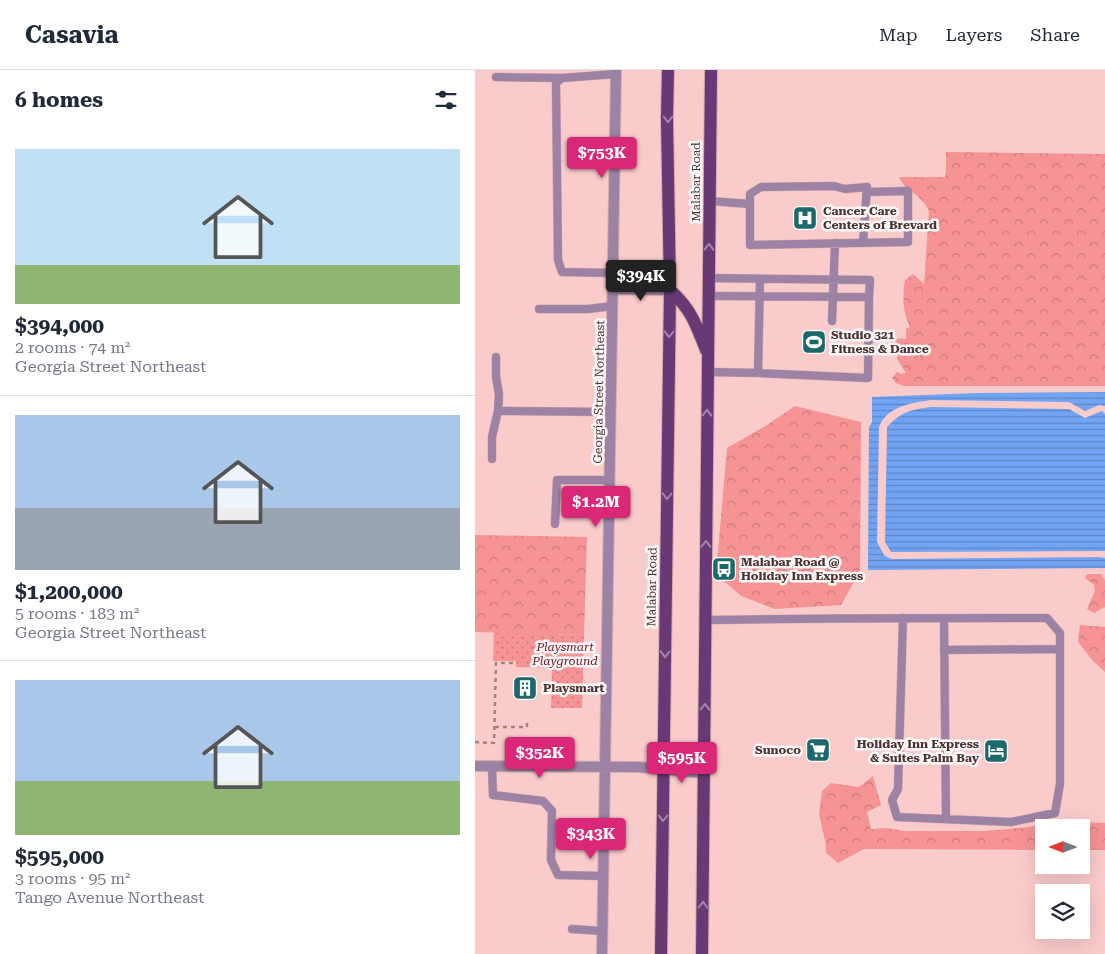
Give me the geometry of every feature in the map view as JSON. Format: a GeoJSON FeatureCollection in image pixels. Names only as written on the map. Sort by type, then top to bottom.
{"type":"FeatureCollection","features":[{"type":"Feature","properties":{"kind":"main road","name":"Malabar Road"},"geometry":{"type":"LineString","coordinates":[[661,954],[670,290],[668,70]]}},
{"type":"Feature","properties":{"kind":"main road","name":"Malabar Road"},"geometry":{"type":"LineString","coordinates":[[702,954],[711,70]]}},
{"type":"Feature","properties":{"kind":"main road"},"geometry":{"type":"LineString","coordinates":[[670,290],[684,303],[693,317],[708,354]]}},
{"type":"Feature","properties":{"kind":"street","name":"Georgia Street Northeast"},"geometry":{"type":"LineString","coordinates":[[602,954],[616,72]]}},
{"type":"Feature","properties":{"kind":"street"},"geometry":{"type":"LineString","coordinates":[[613,289],[670,290]]}},
{"type":"Feature","properties":{"kind":"street"},"geometry":{"type":"LineString","coordinates":[[475,765],[492,767],[663,769],[704,773]]}},
{"type":"Feature","properties":{"kind":"lane"},"geometry":{"type":"LineString","coordinates":[[496,77],[562,78],[616,72]]}},
{"type":"Feature","properties":{"kind":"lane"},"geometry":{"type":"LineString","coordinates":[[562,78],[556,84],[558,260],[561,272],[613,273]]}},
{"type":"Feature","properties":{"kind":"lane"},"geometry":{"type":"LineString","coordinates":[[863,243],[867,187],[761,187],[750,194],[750,245],[835,244],[908,242],[908,191],[867,192]]}},
{"type":"Feature","properties":{"kind":"lane"},"geometry":{"type":"LineString","coordinates":[[710,202],[750,204]]}},
{"type":"Feature","properties":{"kind":"lane"},"geometry":{"type":"LineString","coordinates":[[832,321],[835,244]]}},
{"type":"Feature","properties":{"kind":"lane"},"geometry":{"type":"LineString","coordinates":[[708,372],[868,378],[870,280],[709,278]]}},
{"type":"Feature","properties":{"kind":"lane"},"geometry":{"type":"LineString","coordinates":[[758,373],[760,279]]}},
{"type":"Feature","properties":{"kind":"lane"},"geometry":{"type":"LineString","coordinates":[[709,296],[869,297]]}},
{"type":"Feature","properties":{"kind":"lane"},"geometry":{"type":"LineString","coordinates":[[539,309],[589,309],[613,306]]}},
{"type":"Feature","properties":{"kind":"lane"},"geometry":{"type":"LineString","coordinates":[[492,459],[492,437],[498,410],[499,394],[496,377],[496,357]]}},
{"type":"Feature","properties":{"kind":"lane"},"geometry":{"type":"LineString","coordinates":[[498,410],[611,412]]}},
{"type":"Feature","properties":{"kind":"lane"},"geometry":{"type":"LineString","coordinates":[[555,524],[557,480],[610,480]]}},
{"type":"Feature","properties":{"kind":"lane"},"geometry":{"type":"LineString","coordinates":[[705,620],[903,618],[1047,618],[1060,633],[1060,784],[1055,813],[1011,822],[897,817],[892,800],[897,789],[903,618]]}},
{"type":"Feature","properties":{"kind":"lane"},"geometry":{"type":"LineString","coordinates":[[944,618],[946,819]]}},
{"type":"Feature","properties":{"kind":"lane"},"geometry":{"type":"LineString","coordinates":[[944,650],[1060,649]]}},
{"type":"Feature","properties":{"kind":"lane"},"geometry":{"type":"LineString","coordinates":[[492,767],[493,795],[543,801],[552,811],[551,860],[558,875],[603,876]]}},
{"type":"Feature","properties":{"kind":"lane"},"geometry":{"type":"LineString","coordinates":[[572,929],[603,931]]}},
{"type":"Feature","properties":{"kind":"path"},"geometry":{"type":"LineString","coordinates":[[475,742],[494,743],[496,663],[516,664]]}},
{"type":"Feature","properties":{"kind":"path"},"geometry":{"type":"LineString","coordinates":[[495,727],[527,728],[527,721]]}},
{"type":"Feature","properties":{"kind":"green space"},"geometry":{"type":"Polygon","coordinates":[[[946,152],[1105,154],[1105,386],[904,386],[896,383],[892,378],[897,372],[901,374],[906,373],[897,359],[900,349],[893,349],[890,343],[894,338],[906,339],[906,329],[910,327],[904,304],[905,280],[913,274],[924,284],[929,211],[922,200],[905,186],[899,177],[945,177],[946,152]]]}},
{"type":"Feature","properties":{"kind":"green space"},"geometry":{"type":"Polygon","coordinates":[[[795,406],[861,422],[860,571],[841,605],[775,609],[741,596],[716,574],[727,448],[795,406]]]}},
{"type":"Feature","properties":{"kind":"green space"},"geometry":{"type":"Polygon","coordinates":[[[475,535],[587,537],[584,635],[475,632],[475,535]]]}},
{"type":"Feature","properties":{"kind":"green space"},"geometry":{"type":"Polygon","coordinates":[[[1087,574],[1101,574],[1105,580],[1105,607],[1094,613],[1087,609],[1095,591],[1094,585],[1085,578],[1087,574]]]}},
{"type":"Feature","properties":{"kind":"green space"},"geometry":{"type":"Polygon","coordinates":[[[1080,625],[1105,627],[1105,672],[1093,661],[1078,642],[1080,625]]]}},
{"type":"Feature","properties":{"kind":"green space","name":"Playsmart Playground"},"geometry":{"type":"Polygon","coordinates":[[[494,632],[584,635],[582,708],[551,708],[552,668],[516,667],[516,661],[493,661],[494,632]]]}},
{"type":"Feature","properties":{"kind":"green space"},"geometry":{"type":"Polygon","coordinates":[[[873,776],[881,805],[867,812],[871,829],[986,831],[1035,826],[1035,850],[864,849],[838,863],[826,853],[819,814],[822,791],[831,783],[859,787],[873,776]]]}},
{"type":"Feature","properties":{"kind":"green space"},"geometry":{"type":"Polygon","coordinates":[[[1090,822],[1105,823],[1105,850],[1090,850],[1090,822]]]}},
{"type":"Feature","properties":{"kind":"water"},"geometry":{"type":"Polygon","coordinates":[[[1105,392],[1105,406],[1099,405],[1085,411],[1069,402],[931,400],[908,404],[894,410],[888,414],[879,427],[877,542],[884,555],[891,559],[1099,557],[1105,558],[1105,568],[868,570],[869,427],[872,422],[872,397],[977,393],[1105,392]]]}},
{"type":"Feature","properties":{"kind":"water"},"geometry":{"type":"Polygon","coordinates":[[[931,407],[1069,409],[1085,418],[1102,411],[1105,414],[1105,551],[891,552],[885,542],[887,427],[907,412],[931,407]]]}},
{"type":"Feature","properties":{"kind":"place","name":"Cancer Care Centers of Brevard"},"geometry":{"type":"Point","coordinates":[805,218]}},
{"type":"Feature","properties":{"kind":"place","name":"Studio 321 Fitness & Dance"},"geometry":{"type":"Point","coordinates":[814,342]}},
{"type":"Feature","properties":{"kind":"place","name":"Malabar Road @ Holiday Inn Express"},"geometry":{"type":"Point","coordinates":[724,569]}},
{"type":"Feature","properties":{"kind":"place","name":"Playsmart"},"geometry":{"type":"Point","coordinates":[525,688]}},
{"type":"Feature","properties":{"kind":"place","name":"Sunoco"},"geometry":{"type":"Point","coordinates":[818,750]}},
{"type":"Feature","properties":{"kind":"place","name":"Holiday Inn Express & Suites Palm Bay"},"geometry":{"type":"Point","coordinates":[996,751]}}]}
